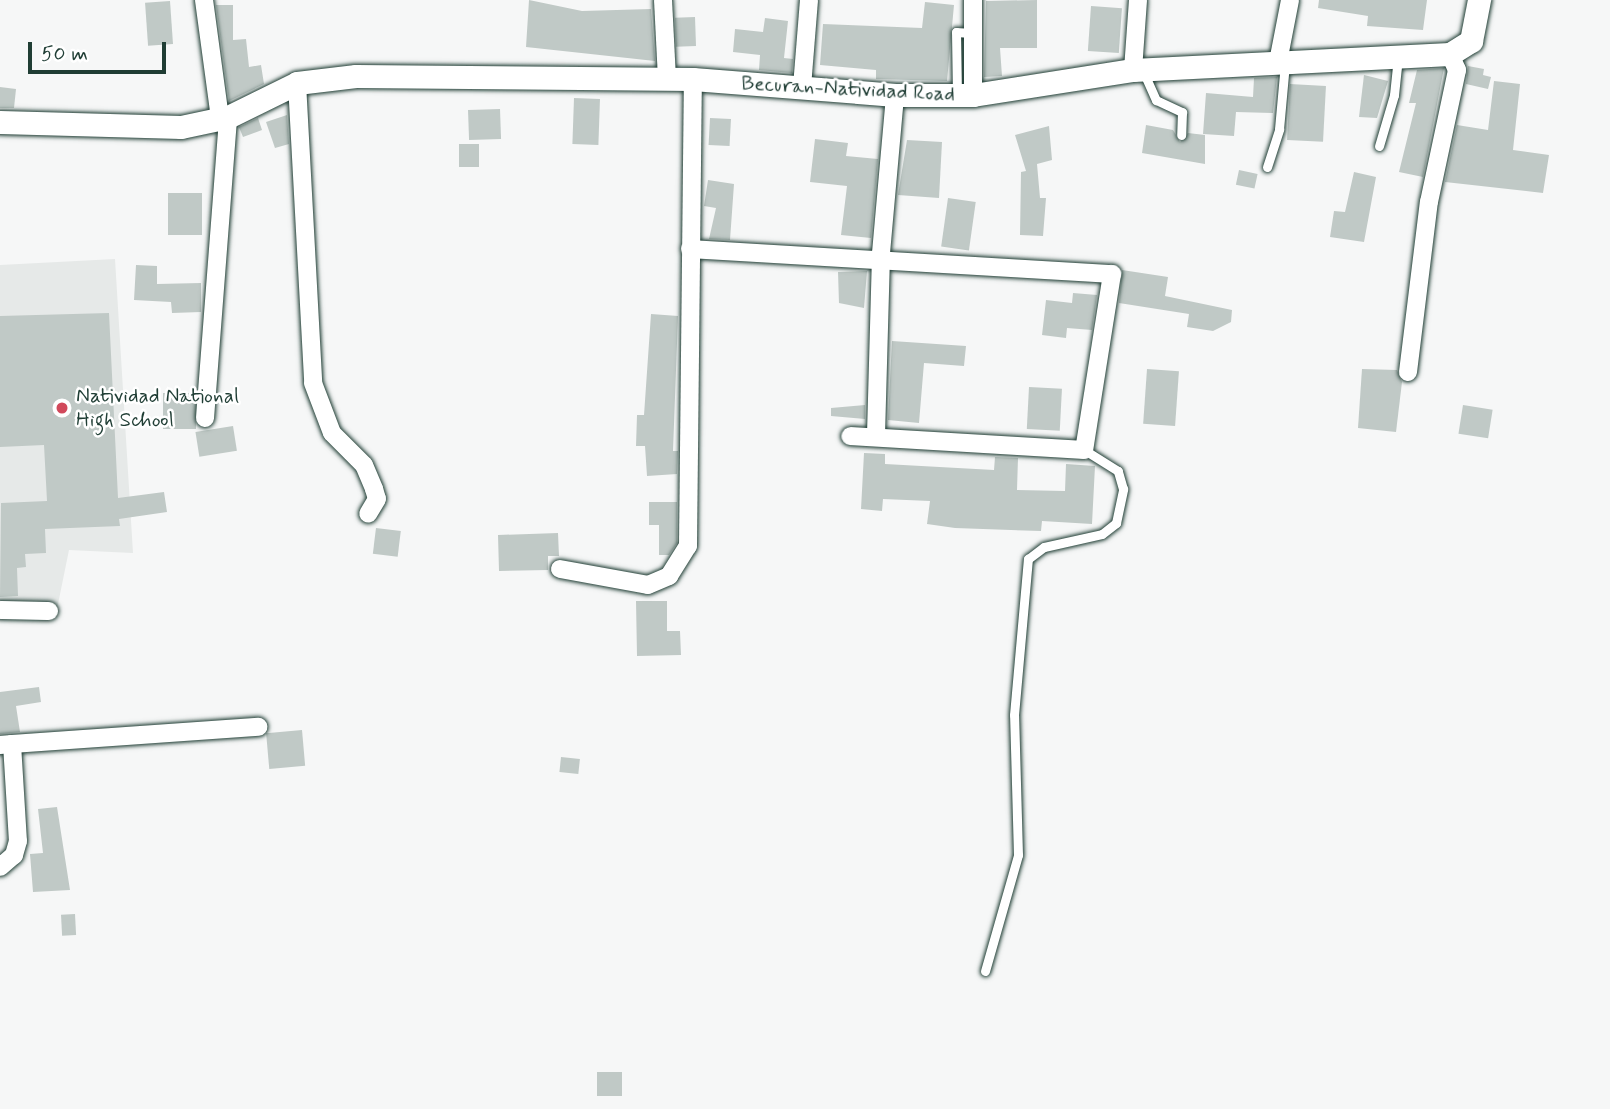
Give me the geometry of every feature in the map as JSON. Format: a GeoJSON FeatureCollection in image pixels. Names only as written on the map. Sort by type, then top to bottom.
{"type":"FeatureCollection","features":[{"type":"Feature","properties":{"kind":"street"},"geometry":{"type":"LineString","coordinates":[[204,0],[224,118],[205,418]]}},
{"type":"Feature","properties":{"kind":"street"},"geometry":{"type":"LineString","coordinates":[[663,0],[667,79]]}},
{"type":"Feature","properties":{"kind":"street"},"geometry":{"type":"LineString","coordinates":[[802,87],[809,0]]}},
{"type":"Feature","properties":{"kind":"street"},"geometry":{"type":"LineString","coordinates":[[965,96],[973,0]]}},
{"type":"Feature","properties":{"kind":"street"},"geometry":{"type":"LineString","coordinates":[[1138,0],[1138,70]]}},
{"type":"Feature","properties":{"kind":"street"},"geometry":{"type":"LineString","coordinates":[[1282,62],[1290,0]]}},
{"type":"Feature","properties":{"kind":"street"},"geometry":{"type":"LineString","coordinates":[[1408,372],[1429,202],[1457,70],[1450,54],[1471,41],[1479,0]]}},
{"type":"Feature","properties":{"kind":"street","name":"Becuran-Natividad Road"},"geometry":{"type":"LineString","coordinates":[[0,122],[181,127],[224,118],[297,83],[356,76],[693,79],[895,95],[965,96],[1138,70],[1450,54]]}},
{"type":"Feature","properties":{"kind":"street"},"geometry":{"type":"LineString","coordinates":[[560,569],[648,585],[669,576],[688,546],[693,79]]}},
{"type":"Feature","properties":{"kind":"street"},"geometry":{"type":"LineString","coordinates":[[297,83],[313,383],[332,433],[364,465],[370,479],[377,499],[368,514]]}},
{"type":"Feature","properties":{"kind":"street"},"geometry":{"type":"LineString","coordinates":[[876,435],[881,258],[895,95]]}},
{"type":"Feature","properties":{"kind":"street"},"geometry":{"type":"LineString","coordinates":[[690,249],[881,258],[1112,274],[1084,450],[876,435],[850,436]]}},
{"type":"Feature","properties":{"kind":"street"},"geometry":{"type":"LineString","coordinates":[[0,610],[49,611]]}},
{"type":"Feature","properties":{"kind":"street"},"geometry":{"type":"LineString","coordinates":[[0,867],[14,855],[18,841],[6,745],[258,727]]}},
{"type":"Feature","properties":{"kind":"lane"},"geometry":{"type":"LineString","coordinates":[[1378,146],[1394,95],[1398,56]]}},
{"type":"Feature","properties":{"kind":"lane"},"geometry":{"type":"LineString","coordinates":[[1267,167],[1279,128],[1282,62]]}},
{"type":"Feature","properties":{"kind":"lane"},"geometry":{"type":"LineString","coordinates":[[1138,70],[1156,100],[1182,112],[1181,135]]}},
{"type":"Feature","properties":{"kind":"lane"},"geometry":{"type":"LineString","coordinates":[[985,971],[1018,855],[1014,715],[1028,559],[1044,547],[1102,534],[1116,523],[1123,489],[1118,471],[1084,450]]}},
{"type":"Feature","properties":{"kind":"shaded area","name":"Natividad National High School"},"geometry":{"type":"Polygon","coordinates":[[[115,259],[133,553],[69,550],[57,609],[0,608],[0,265],[115,259]]]}},
{"type":"Feature","properties":{"kind":"building"},"geometry":{"type":"Polygon","coordinates":[[[529,0],[582,11],[651,9],[655,61],[526,47],[529,0]]]}},
{"type":"Feature","properties":{"kind":"building"},"geometry":{"type":"Polygon","coordinates":[[[1037,0],[1037,48],[1000,48],[1002,76],[984,77],[986,1],[1037,0]]]}},
{"type":"Feature","properties":{"kind":"building"},"geometry":{"type":"Polygon","coordinates":[[[1319,0],[1427,0],[1423,30],[1367,26],[1368,16],[1318,8],[1319,0]]]}},
{"type":"Feature","properties":{"kind":"building"},"geometry":{"type":"Polygon","coordinates":[[[170,1],[173,44],[148,46],[145,3],[170,1]]]}},
{"type":"Feature","properties":{"kind":"building"},"geometry":{"type":"Polygon","coordinates":[[[925,2],[954,5],[947,81],[876,79],[876,70],[820,65],[823,24],[922,28],[925,2]]]}},
{"type":"Feature","properties":{"kind":"building"},"geometry":{"type":"Polygon","coordinates":[[[216,5],[233,5],[233,40],[246,39],[249,67],[261,65],[264,84],[229,101],[216,5]]]}},
{"type":"Feature","properties":{"kind":"building"},"geometry":{"type":"Polygon","coordinates":[[[1091,6],[1122,8],[1119,53],[1088,51],[1091,6]]]}},
{"type":"Feature","properties":{"kind":"building"},"geometry":{"type":"Polygon","coordinates":[[[695,17],[696,46],[676,47],[675,18],[695,17]]]}},
{"type":"Feature","properties":{"kind":"building"},"geometry":{"type":"Polygon","coordinates":[[[765,18],[788,21],[784,58],[793,59],[792,73],[759,70],[760,55],[733,52],[735,29],[763,32],[765,18]]]}},
{"type":"Feature","properties":{"kind":"building"},"geometry":{"type":"Polygon","coordinates":[[[1468,66],[1484,69],[1483,75],[1491,77],[1488,89],[1466,84],[1468,66]]]}},
{"type":"Feature","properties":{"kind":"building"},"geometry":{"type":"Polygon","coordinates":[[[1444,68],[1423,177],[1399,172],[1416,103],[1409,103],[1417,70],[1444,68]]]}},
{"type":"Feature","properties":{"kind":"building"},"geometry":{"type":"Polygon","coordinates":[[[1364,75],[1388,81],[1377,118],[1359,117],[1364,75]]]}},
{"type":"Feature","properties":{"kind":"building"},"geometry":{"type":"Polygon","coordinates":[[[1277,77],[1273,113],[1236,112],[1234,136],[1203,134],[1206,93],[1253,97],[1254,78],[1277,77]]]}},
{"type":"Feature","properties":{"kind":"building"},"geometry":{"type":"Polygon","coordinates":[[[1494,81],[1520,84],[1513,150],[1549,155],[1543,193],[1445,182],[1457,125],[1488,130],[1494,81]]]}},
{"type":"Feature","properties":{"kind":"building"},"geometry":{"type":"Polygon","coordinates":[[[1290,84],[1326,86],[1323,142],[1287,140],[1290,84]]]}},
{"type":"Feature","properties":{"kind":"building"},"geometry":{"type":"Polygon","coordinates":[[[0,87],[16,89],[14,108],[0,108],[0,87]]]}},
{"type":"Feature","properties":{"kind":"building"},"geometry":{"type":"Polygon","coordinates":[[[574,98],[600,99],[598,145],[572,144],[574,98]]]}},
{"type":"Feature","properties":{"kind":"building"},"geometry":{"type":"Polygon","coordinates":[[[500,109],[501,139],[469,140],[468,110],[500,109]]]}},
{"type":"Feature","properties":{"kind":"building"},"geometry":{"type":"Polygon","coordinates":[[[287,115],[289,144],[275,148],[266,122],[287,115]]]}},
{"type":"Feature","properties":{"kind":"building"},"geometry":{"type":"Polygon","coordinates":[[[258,118],[262,130],[243,137],[239,127],[258,118]]]}},
{"type":"Feature","properties":{"kind":"building"},"geometry":{"type":"Polygon","coordinates":[[[710,118],[731,119],[730,146],[709,145],[710,118]]]}},
{"type":"Feature","properties":{"kind":"building"},"geometry":{"type":"Polygon","coordinates":[[[1146,125],[1173,130],[1180,142],[1188,133],[1205,135],[1205,164],[1142,153],[1146,125]]]}},
{"type":"Feature","properties":{"kind":"building"},"geometry":{"type":"Polygon","coordinates":[[[1049,126],[1052,160],[1037,164],[1040,198],[1046,198],[1043,236],[1020,235],[1021,172],[1026,171],[1015,135],[1049,126]]]}},
{"type":"Feature","properties":{"kind":"building"},"geometry":{"type":"Polygon","coordinates":[[[815,139],[848,143],[846,156],[878,159],[871,238],[841,235],[847,186],[810,182],[815,139]]]}},
{"type":"Feature","properties":{"kind":"building"},"geometry":{"type":"Polygon","coordinates":[[[907,140],[942,142],[939,198],[898,195],[907,140]]]}},
{"type":"Feature","properties":{"kind":"building"},"geometry":{"type":"Polygon","coordinates":[[[459,144],[479,144],[479,167],[459,167],[459,144]]]}},
{"type":"Feature","properties":{"kind":"building"},"geometry":{"type":"Polygon","coordinates":[[[1239,170],[1258,174],[1254,189],[1236,185],[1239,170]]]}},
{"type":"Feature","properties":{"kind":"building"},"geometry":{"type":"Polygon","coordinates":[[[1354,172],[1376,177],[1364,242],[1330,237],[1334,211],[1345,212],[1354,172]]]}},
{"type":"Feature","properties":{"kind":"building"},"geometry":{"type":"Polygon","coordinates":[[[708,180],[734,184],[730,240],[709,239],[716,208],[704,206],[708,180]]]}},
{"type":"Feature","properties":{"kind":"building"},"geometry":{"type":"Polygon","coordinates":[[[168,193],[202,193],[202,235],[168,235],[168,193]]]}},
{"type":"Feature","properties":{"kind":"building"},"geometry":{"type":"Polygon","coordinates":[[[948,198],[976,202],[969,250],[941,247],[948,198]]]}},
{"type":"Feature","properties":{"kind":"building"},"geometry":{"type":"Polygon","coordinates":[[[136,265],[157,266],[157,284],[201,283],[201,312],[172,313],[171,302],[134,300],[136,265]]]}},
{"type":"Feature","properties":{"kind":"building"},"geometry":{"type":"Polygon","coordinates":[[[1122,270],[1168,277],[1165,296],[1232,310],[1231,322],[1213,331],[1187,327],[1189,314],[1119,303],[1122,270]]]}},
{"type":"Feature","properties":{"kind":"building"},"geometry":{"type":"Polygon","coordinates":[[[867,271],[864,308],[839,303],[838,272],[867,271]]]}},
{"type":"Feature","properties":{"kind":"building"},"geometry":{"type":"Polygon","coordinates":[[[1073,293],[1097,295],[1092,330],[1067,328],[1066,338],[1042,335],[1046,300],[1072,303],[1073,293]]]}},
{"type":"Feature","properties":{"kind":"building","name":"Natividad National High School"},"geometry":{"type":"Polygon","coordinates":[[[109,313],[118,498],[164,492],[167,512],[119,519],[120,526],[45,529],[46,553],[25,554],[26,567],[17,568],[18,596],[0,597],[1,503],[47,501],[44,445],[0,447],[0,316],[109,313]]]}},
{"type":"Feature","properties":{"kind":"building"},"geometry":{"type":"Polygon","coordinates":[[[651,314],[678,316],[673,451],[678,451],[677,474],[647,476],[645,446],[636,446],[637,415],[644,415],[651,314]]]}},
{"type":"Feature","properties":{"kind":"building"},"geometry":{"type":"Polygon","coordinates":[[[892,341],[966,346],[964,366],[924,363],[919,423],[888,420],[892,341]]]}},
{"type":"Feature","properties":{"kind":"building"},"geometry":{"type":"Polygon","coordinates":[[[1147,369],[1179,371],[1175,426],[1143,424],[1147,369]]]}},
{"type":"Feature","properties":{"kind":"building"},"geometry":{"type":"Polygon","coordinates":[[[1362,369],[1397,370],[1402,382],[1396,432],[1358,428],[1362,369]]]}},
{"type":"Feature","properties":{"kind":"building"},"geometry":{"type":"Polygon","coordinates":[[[1029,387],[1062,389],[1060,431],[1027,429],[1029,387]]]}},
{"type":"Feature","properties":{"kind":"building"},"geometry":{"type":"Polygon","coordinates":[[[163,393],[196,393],[196,429],[163,429],[163,393]]]}},
{"type":"Feature","properties":{"kind":"building"},"geometry":{"type":"Polygon","coordinates":[[[865,405],[865,419],[831,416],[831,408],[865,405]]]}},
{"type":"Feature","properties":{"kind":"building"},"geometry":{"type":"Polygon","coordinates":[[[1463,405],[1493,410],[1488,438],[1458,434],[1463,405]]]}},
{"type":"Feature","properties":{"kind":"building"},"geometry":{"type":"Polygon","coordinates":[[[233,426],[237,451],[199,457],[195,432],[233,426]]]}},
{"type":"Feature","properties":{"kind":"building"},"geometry":{"type":"Polygon","coordinates":[[[864,453],[885,454],[885,464],[994,470],[995,457],[1018,458],[1017,490],[1065,491],[1066,464],[1095,466],[1092,524],[1042,521],[1041,531],[955,528],[927,524],[930,501],[883,499],[882,511],[861,509],[864,453]]]}},
{"type":"Feature","properties":{"kind":"building"},"geometry":{"type":"Polygon","coordinates":[[[649,502],[677,502],[677,543],[669,555],[659,555],[659,525],[649,525],[649,502]]]}},
{"type":"Feature","properties":{"kind":"building"},"geometry":{"type":"Polygon","coordinates":[[[376,528],[401,531],[398,557],[373,554],[376,528]]]}},
{"type":"Feature","properties":{"kind":"building"},"geometry":{"type":"Polygon","coordinates":[[[558,533],[559,556],[548,556],[548,570],[499,571],[498,535],[558,533]]]}},
{"type":"Feature","properties":{"kind":"building"},"geometry":{"type":"Polygon","coordinates":[[[636,601],[667,601],[667,631],[680,631],[681,655],[637,656],[636,601]]]}},
{"type":"Feature","properties":{"kind":"building"},"geometry":{"type":"Polygon","coordinates":[[[39,687],[41,702],[16,706],[20,732],[0,734],[0,692],[39,687]]]}},
{"type":"Feature","properties":{"kind":"building"},"geometry":{"type":"Polygon","coordinates":[[[302,730],[305,766],[269,769],[266,733],[302,730]]]}},
{"type":"Feature","properties":{"kind":"building"},"geometry":{"type":"Polygon","coordinates":[[[561,757],[580,759],[578,774],[559,772],[561,757]]]}},
{"type":"Feature","properties":{"kind":"building"},"geometry":{"type":"Polygon","coordinates":[[[57,807],[70,890],[33,892],[30,854],[43,853],[38,809],[57,807]]]}},
{"type":"Feature","properties":{"kind":"building"},"geometry":{"type":"Polygon","coordinates":[[[75,914],[76,935],[62,936],[61,915],[75,914]]]}},
{"type":"Feature","properties":{"kind":"building"},"geometry":{"type":"Polygon","coordinates":[[[597,1072],[622,1072],[622,1096],[597,1096],[597,1072]]]}},
{"type":"Feature","properties":{"kind":"place","name":"Natividad National High School"},"geometry":{"type":"Point","coordinates":[62,408]}}]}
